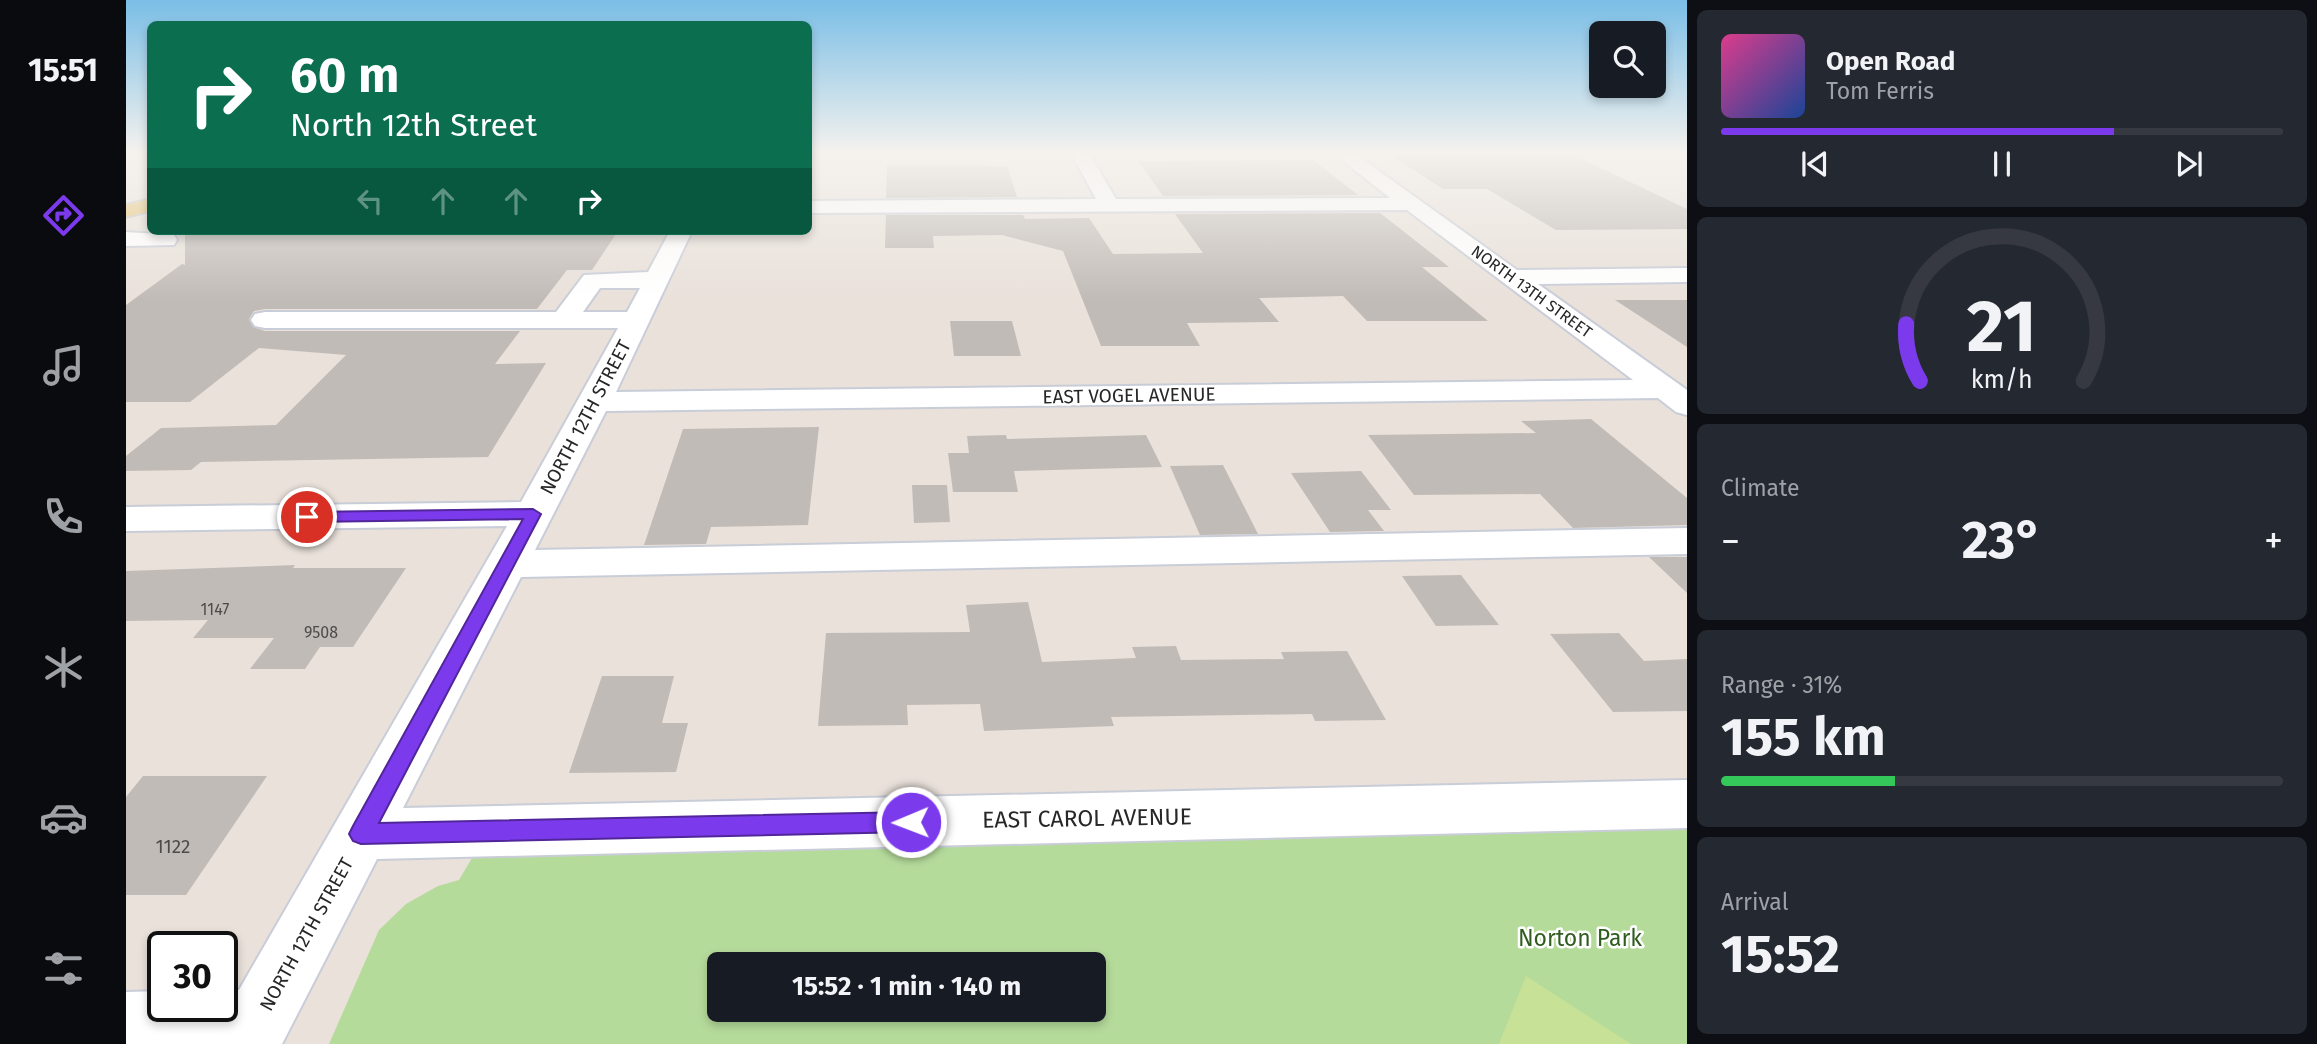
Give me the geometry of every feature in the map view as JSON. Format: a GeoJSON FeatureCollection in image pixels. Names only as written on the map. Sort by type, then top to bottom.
{"type":"FeatureCollection","features":[{"type":"Feature","properties":{"kind":"main road"},"geometry":{"type":"LineString","coordinates":[[127,211],[147,206]]}},
{"type":"Feature","properties":{"kind":"street"},"geometry":{"type":"LineString","coordinates":[[1108,202],[1110,206]]}},
{"type":"Feature","properties":{"kind":"street","name":"NORTH 13TH STREET"},"geometry":{"type":"LineString","coordinates":[[1408,202],[1676,397]]}},
{"type":"Feature","properties":{"kind":"street"},"geometry":{"type":"LineString","coordinates":[[812,207],[1411,204]]}},
{"type":"Feature","properties":{"kind":"street"},"geometry":{"type":"LineString","coordinates":[[127,211],[147,214]]}},
{"type":"Feature","properties":{"kind":"street","name":"NORTH 12TH STREET"},"geometry":{"type":"LineString","coordinates":[[251,1033],[595,402],[679,235]]}},
{"type":"Feature","properties":{"kind":"street"},"geometry":{"type":"LineString","coordinates":[[126,239],[166,240]]}},
{"type":"Feature","properties":{"kind":"street"},"geometry":{"type":"LineString","coordinates":[[1514,277],[1687,275]]}},
{"type":"Feature","properties":{"kind":"street"},"geometry":{"type":"LineString","coordinates":[[564,320],[593,280],[656,280]]}},
{"type":"Feature","properties":{"kind":"street"},"geometry":{"type":"LineString","coordinates":[[265,320],[636,320]]}},
{"type":"Feature","properties":{"kind":"street","name":"EAST VOGEL AVENUE"},"geometry":{"type":"LineString","coordinates":[[595,402],[1676,397]]}},
{"type":"Feature","properties":{"kind":"street"},"geometry":{"type":"LineString","coordinates":[[126,519],[533,514]]}},
{"type":"Feature","properties":{"kind":"street"},"geometry":{"type":"LineString","coordinates":[[506,564],[1102,550],[1687,541]]}},
{"type":"Feature","properties":{"kind":"street","name":"EAST CAROL AVENUE"},"geometry":{"type":"LineString","coordinates":[[361,834],[1687,804]]}},
{"type":"Feature","properties":{"kind":"street"},"geometry":{"type":"LineString","coordinates":[[126,1025],[251,1033]]}},
{"type":"Feature","properties":{"kind":"green space","name":"Norton Park"},"geometry":{"type":"Polygon","coordinates":[[[1687,829],[1687,1044],[329,1044],[379,930],[406,904],[438,886],[459,880],[472,858],[1687,829]]]}},
{"type":"Feature","properties":{"kind":"green space"},"geometry":{"type":"Polygon","coordinates":[[[1526,976],[1631,1044],[1499,1044],[1526,976]]]}},
{"type":"Feature","properties":{"kind":"building"},"geometry":{"type":"Polygon","coordinates":[[[1508,202],[1672,202],[1687,209],[1687,229],[1556,230],[1508,202]]]}},
{"type":"Feature","properties":{"kind":"building"},"geometry":{"type":"Polygon","coordinates":[[[1380,213],[1449,267],[1422,267],[1488,321],[1367,321],[1343,296],[1259,298],[1279,322],[1187,323],[1200,346],[1101,346],[1063,251],[1002,235],[933,236],[934,248],[885,248],[886,215],[1089,218],[1113,254],[1203,253],[1175,214],[1380,213]]]}},
{"type":"Feature","properties":{"kind":"building"},"geometry":{"type":"Polygon","coordinates":[[[185,235],[615,235],[592,270],[567,270],[537,309],[265,309],[254,311],[249,319],[253,327],[265,331],[520,331],[495,364],[546,363],[488,457],[201,462],[191,470],[126,471],[126,456],[161,428],[276,425],[346,355],[259,348],[190,402],[126,402],[126,305],[182,264],[185,265],[185,235]]]}},
{"type":"Feature","properties":{"kind":"building"},"geometry":{"type":"Polygon","coordinates":[[[1615,300],[1687,300],[1687,347],[1615,300]]]}},
{"type":"Feature","properties":{"kind":"building"},"geometry":{"type":"Polygon","coordinates":[[[950,321],[1012,321],[1021,356],[954,356],[950,321]]]}},
{"type":"Feature","properties":{"kind":"building"},"geometry":{"type":"Polygon","coordinates":[[[1591,419],[1687,498],[1687,525],[1573,528],[1540,494],[1414,495],[1368,435],[1536,433],[1521,421],[1591,419]]]}},
{"type":"Feature","properties":{"kind":"building"},"geometry":{"type":"Polygon","coordinates":[[[819,427],[808,525],[711,527],[706,544],[644,545],[683,429],[819,427]]]}},
{"type":"Feature","properties":{"kind":"building"},"geometry":{"type":"Polygon","coordinates":[[[1006,435],[1007,439],[1146,435],[1162,467],[1014,471],[1018,492],[953,492],[948,453],[969,453],[967,436],[1006,435]]]}},
{"type":"Feature","properties":{"kind":"building"},"geometry":{"type":"Polygon","coordinates":[[[1223,465],[1258,534],[1200,535],[1170,466],[1223,465]]]}},
{"type":"Feature","properties":{"kind":"building"},"geometry":{"type":"Polygon","coordinates":[[[1361,471],[1391,510],[1368,510],[1384,531],[1330,532],[1291,473],[1361,471]]]}},
{"type":"Feature","properties":{"kind":"building"},"geometry":{"type":"Polygon","coordinates":[[[912,485],[947,485],[950,522],[914,523],[912,485]]]}},
{"type":"Feature","properties":{"kind":"building"},"geometry":{"type":"Polygon","coordinates":[[[1649,557],[1687,557],[1687,593],[1649,557]]]}},
{"type":"Feature","properties":{"kind":"building"},"geometry":{"type":"Polygon","coordinates":[[[295,565],[293,568],[406,568],[353,647],[320,647],[305,669],[250,669],[274,638],[193,638],[208,620],[126,621],[126,571],[295,565]]]}},
{"type":"Feature","properties":{"kind":"building"},"geometry":{"type":"Polygon","coordinates":[[[1461,575],[1499,625],[1436,626],[1402,576],[1461,575]]]}},
{"type":"Feature","properties":{"kind":"building"},"geometry":{"type":"Polygon","coordinates":[[[1028,602],[1042,662],[1136,658],[1132,647],[1176,646],[1181,660],[1284,659],[1281,652],[1347,651],[1386,720],[1315,721],[1312,714],[1111,717],[1114,726],[984,731],[980,704],[907,705],[908,725],[818,726],[826,633],[970,632],[966,605],[1028,602]]]}},
{"type":"Feature","properties":{"kind":"building"},"geometry":{"type":"Polygon","coordinates":[[[1619,633],[1644,661],[1687,659],[1687,711],[1613,712],[1550,634],[1619,633]]]}},
{"type":"Feature","properties":{"kind":"building"},"geometry":{"type":"Polygon","coordinates":[[[602,676],[674,676],[662,723],[688,723],[676,772],[569,773],[602,676]]]}},
{"type":"Feature","properties":{"kind":"building"},"geometry":{"type":"Polygon","coordinates":[[[143,776],[267,776],[186,895],[126,895],[126,797],[143,776]]]}},
{"type":"Feature","properties":{"kind":"route"},"geometry":{"type":"LineString","coordinates":[[307,517],[533,514],[361,834],[911,822]]}}]}
